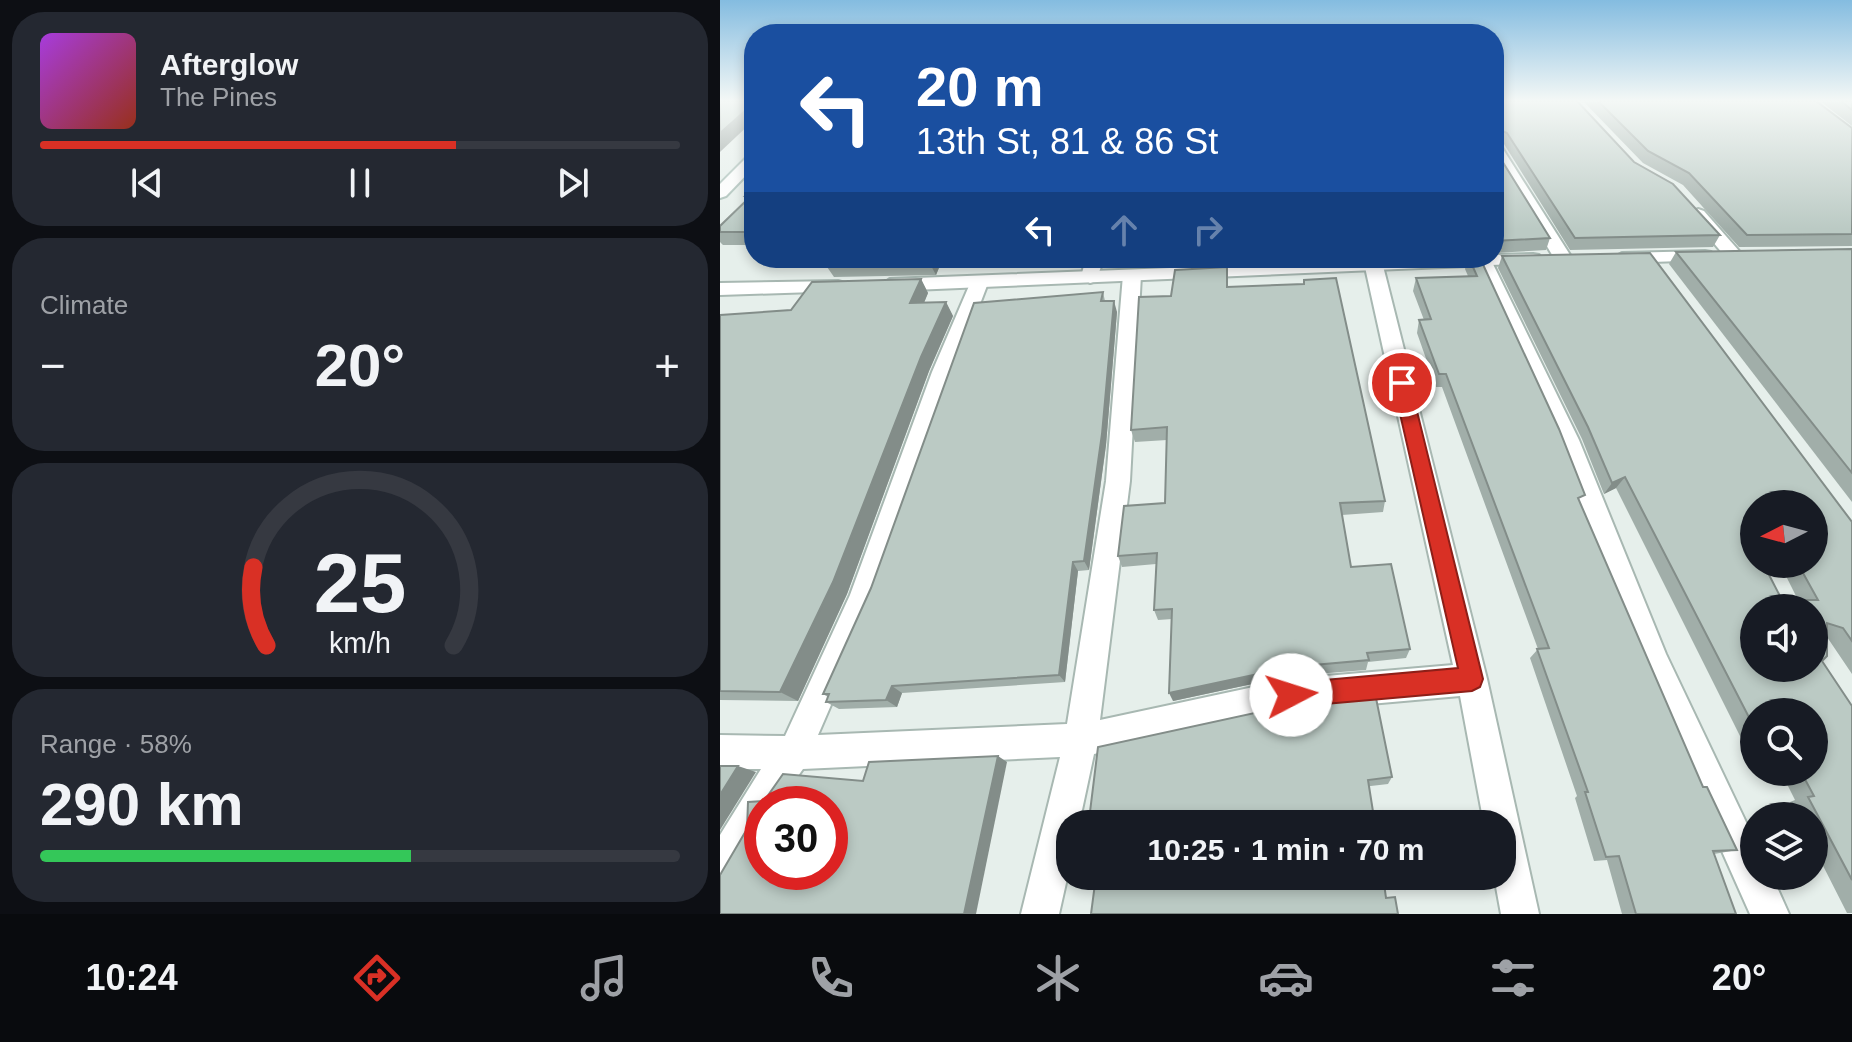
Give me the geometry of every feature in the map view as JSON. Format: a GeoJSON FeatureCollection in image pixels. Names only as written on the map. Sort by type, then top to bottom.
{"type":"FeatureCollection","features":[{"type":"Feature","properties":{"kind":"street"},"geometry":{"type":"LineString","coordinates":[[1504,161],[1570,258],[1504,260]]}},
{"type":"Feature","properties":{"kind":"street"},"geometry":{"type":"LineString","coordinates":[[720,193],[744,168]]}},
{"type":"Feature","properties":{"kind":"street"},"geometry":{"type":"LineString","coordinates":[[1607,258],[1741,256],[1688,203]]}},
{"type":"Feature","properties":{"kind":"street"},"geometry":{"type":"LineString","coordinates":[[1651,258],[1671,284]]}},
{"type":"Feature","properties":{"kind":"street"},"geometry":{"type":"LineString","coordinates":[[1090,277],[1092,268]]}},
{"type":"Feature","properties":{"kind":"street"},"geometry":{"type":"LineString","coordinates":[[720,289],[979,283],[1252,268]]}},
{"type":"Feature","properties":{"kind":"street"},"geometry":{"type":"LineString","coordinates":[[1375,268],[1472,679],[1520,914]]}},
{"type":"Feature","properties":{"kind":"street"},"geometry":{"type":"LineString","coordinates":[[1486,268],[1567,440],[1654,663],[1770,914]]}},
{"type":"Feature","properties":{"kind":"street"},"geometry":{"type":"LineString","coordinates":[[1040,914],[1081,740],[1118,481],[1132,275]]}},
{"type":"Feature","properties":{"kind":"street"},"geometry":{"type":"LineString","coordinates":[[720,870],[764,794],[794,753],[864,596],[943,372],[979,283]]}},
{"type":"Feature","properties":{"kind":"street"},"geometry":{"type":"LineString","coordinates":[[720,752],[794,753],[1081,740],[1291,695],[1472,679]]}},
{"type":"Feature","properties":{"kind":"building"},"geometry":{"type":"Polygon","coordinates":[[[1514,144],[1617,144],[1634,162],[1673,184],[1720,235],[1575,238],[1514,144]]]}},
{"type":"Feature","properties":{"kind":"building"},"geometry":{"type":"Polygon","coordinates":[[[1641,144],[1852,144],[1852,234],[1747,235],[1689,173],[1648,151],[1641,144]]]}},
{"type":"Feature","properties":{"kind":"building"},"geometry":{"type":"Polygon","coordinates":[[[1504,164],[1550,238],[1504,240],[1504,164]]]}},
{"type":"Feature","properties":{"kind":"building"},"geometry":{"type":"Polygon","coordinates":[[[744,203],[744,232],[720,232],[720,226],[744,203]]]}},
{"type":"Feature","properties":{"kind":"building"},"geometry":{"type":"Polygon","coordinates":[[[1852,249],[1852,473],[1676,252],[1852,249]]]}},
{"type":"Feature","properties":{"kind":"building"},"geometry":{"type":"Polygon","coordinates":[[[1650,253],[1828,490],[1740,490],[1740,578],[1771,578],[1779,594],[1740,594],[1740,682],[1828,682],[1828,670],[1852,706],[1852,880],[1828,835],[1828,802],[1811,802],[1808,797],[1814,796],[1809,786],[1828,786],[1828,698],[1740,700],[1625,477],[1612,483],[1504,256],[1650,253]]]}},
{"type":"Feature","properties":{"kind":"building"},"geometry":{"type":"Polygon","coordinates":[[[1227,268],[1227,287],[1304,284],[1304,280],[1336,278],[1385,501],[1340,503],[1351,567],[1391,564],[1410,649],[1367,653],[1369,660],[1291,667],[1169,693],[1172,609],[1154,610],[1157,553],[1118,556],[1124,506],[1165,503],[1167,427],[1131,430],[1139,297],[1171,296],[1175,270],[1227,268]]]}},
{"type":"Feature","properties":{"kind":"building"},"geometry":{"type":"Polygon","coordinates":[[[1473,268],[1485,268],[1559,429],[1585,495],[1578,498],[1703,787],[1707,787],[1737,850],[1713,851],[1736,914],[1636,914],[1619,856],[1606,857],[1585,792],[1588,792],[1537,649],[1549,648],[1446,374],[1439,374],[1419,320],[1431,319],[1416,278],[1477,276],[1473,268]]]}},
{"type":"Feature","properties":{"kind":"building"},"geometry":{"type":"Polygon","coordinates":[[[921,279],[910,303],[946,302],[921,357],[833,582],[780,692],[720,691],[720,315],[791,310],[812,282],[921,279]]]}},
{"type":"Feature","properties":{"kind":"building"},"geometry":{"type":"Polygon","coordinates":[[[1103,292],[1101,301],[1114,301],[1102,434],[1084,561],[1073,562],[1059,675],[892,686],[886,700],[826,702],[829,694],[823,694],[871,588],[974,303],[1103,292]]]}},
{"type":"Feature","properties":{"kind":"building"},"geometry":{"type":"Polygon","coordinates":[[[1828,490],[1852,522],[1852,641],[1843,628],[1828,623],[1828,594],[1815,594],[1806,578],[1828,578],[1828,490]]]}},
{"type":"Feature","properties":{"kind":"building"},"geometry":{"type":"Polygon","coordinates":[[[1376,698],[1392,777],[1368,780],[1373,810],[1090,810],[1098,747],[1292,705],[1376,698]]]}},
{"type":"Feature","properties":{"kind":"building"},"geometry":{"type":"Polygon","coordinates":[[[998,756],[964,914],[720,914],[720,875],[744,834],[744,890],[848,890],[848,786],[775,786],[783,774],[863,781],[869,762],[998,756]]]}},
{"type":"Feature","properties":{"kind":"building"},"geometry":{"type":"Polygon","coordinates":[[[720,766],[738,766],[720,795],[720,766]]]}},
{"type":"Feature","properties":{"kind":"building"},"geometry":{"type":"Polygon","coordinates":[[[1094,890],[1385,890],[1386,898],[1395,897],[1398,914],[1091,914],[1094,890]]]}},
{"type":"Feature","properties":{"kind":"route"},"geometry":{"type":"LineString","coordinates":[[1291,695],[1472,679],[1402,383]]}}]}
